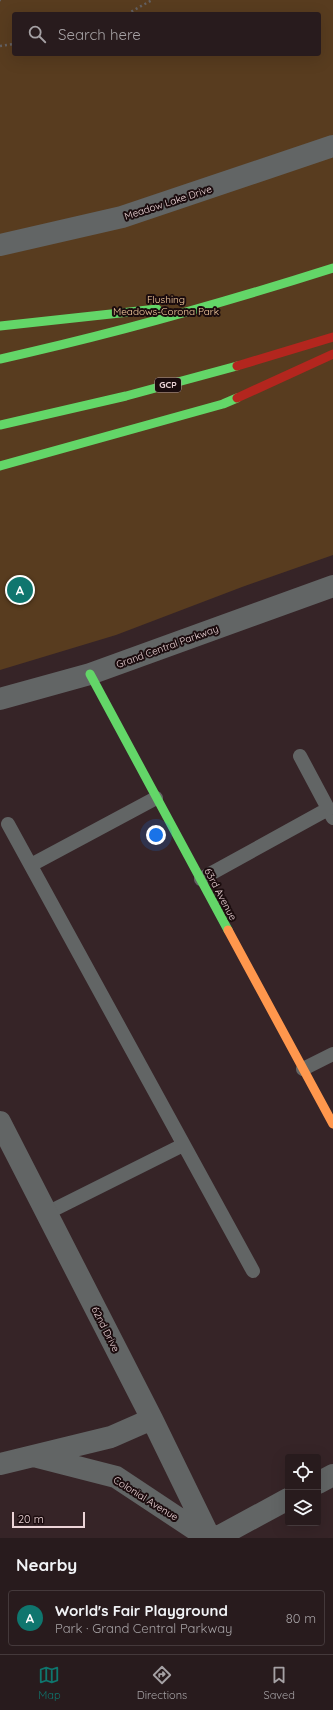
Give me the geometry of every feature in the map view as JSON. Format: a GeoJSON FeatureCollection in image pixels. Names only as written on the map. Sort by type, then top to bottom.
{"type":"FeatureCollection","features":[{"type":"Feature","properties":{"kind":"main road"},"geometry":{"type":"LineString","coordinates":[[0,359],[93,337],[222,302],[333,268]]}},
{"type":"Feature","properties":{"kind":"main road"},"geometry":{"type":"LineString","coordinates":[[0,326],[222,302]]}},
{"type":"Feature","properties":{"kind":"main road","name":"GCP"},"geometry":{"type":"LineString","coordinates":[[0,425],[163,386],[242,365],[333,337]]}},
{"type":"Feature","properties":{"kind":"main road"},"geometry":{"type":"LineString","coordinates":[[0,466],[223,404],[333,354]]}},
{"type":"Feature","properties":{"kind":"main road","name":"63rd Avenue"},"geometry":{"type":"LineString","coordinates":[[90,674],[333,1124]]}},
{"type":"Feature","properties":{"kind":"street","name":"Meadow Lake Drive"},"geometry":{"type":"LineString","coordinates":[[0,245],[122,218],[333,146]]}},
{"type":"Feature","properties":{"kind":"street","name":"Grand Central Parkway"},"geometry":{"type":"LineString","coordinates":[[0,699],[90,674],[333,586]]}},
{"type":"Feature","properties":{"kind":"street","name":"62nd Drive"},"geometry":{"type":"LineString","coordinates":[[0,1122],[152,1419],[209,1538]]}},
{"type":"Feature","properties":{"kind":"street","name":"Colonial Avenue"},"geometry":{"type":"LineString","coordinates":[[0,1464],[111,1437],[152,1419]]}},
{"type":"Feature","properties":{"kind":"street","name":"Colonial Avenue"},"geometry":{"type":"LineString","coordinates":[[34,1456],[116,1477],[209,1538]]}},
{"type":"Feature","properties":{"kind":"street"},"geometry":{"type":"LineString","coordinates":[[321,1481],[333,1475]]}},
{"type":"Feature","properties":{"kind":"street"},"geometry":{"type":"LineString","coordinates":[[216,1538],[285,1501]]}},
{"type":"Feature","properties":{"kind":"lane"},"geometry":{"type":"LineString","coordinates":[[201,879],[330,814],[300,756]]}},
{"type":"Feature","properties":{"kind":"lane"},"geometry":{"type":"LineString","coordinates":[[31,865],[156,798]]}},
{"type":"Feature","properties":{"kind":"lane"},"geometry":{"type":"LineString","coordinates":[[8,824],[253,1271]]}},
{"type":"Feature","properties":{"kind":"lane"},"geometry":{"type":"LineString","coordinates":[[303,1069],[333,1054]]}},
{"type":"Feature","properties":{"kind":"lane"},"geometry":{"type":"LineString","coordinates":[[47,1213],[183,1145]]}},
{"type":"Feature","properties":{"kind":"path"},"geometry":{"type":"LineString","coordinates":[[131,12],[152,0]]}},
{"type":"Feature","properties":{"kind":"path"},"geometry":{"type":"LineString","coordinates":[[0,46],[12,44]]}},
{"type":"Feature","properties":{"kind":"green space","name":"Flushing Meadows-Corona Park"},"geometry":{"type":"Polygon","coordinates":[[[0,0],[333,0],[333,555],[242,587],[116,635],[0,670],[0,0]]]}},
{"type":"Feature","properties":{"kind":"traffic: fast"},"geometry":{"type":"LineString","coordinates":[[0,359],[168,317],[333,268]]}},
{"type":"Feature","properties":{"kind":"traffic: fast"},"geometry":{"type":"LineString","coordinates":[[0,326],[157,309]]}},
{"type":"Feature","properties":{"kind":"traffic: fast"},"geometry":{"type":"LineString","coordinates":[[0,425],[126,396],[237,366]]}},
{"type":"Feature","properties":{"kind":"traffic: fast"},"geometry":{"type":"LineString","coordinates":[[0,466],[223,404],[237,398]]}},
{"type":"Feature","properties":{"kind":"traffic: fast"},"geometry":{"type":"LineString","coordinates":[[90,674],[228,930]]}},
{"type":"Feature","properties":{"kind":"traffic: slow"},"geometry":{"type":"LineString","coordinates":[[228,930],[333,1124]]}},
{"type":"Feature","properties":{"kind":"traffic: jam"},"geometry":{"type":"LineString","coordinates":[[237,366],[333,337]]}},
{"type":"Feature","properties":{"kind":"traffic: jam"},"geometry":{"type":"LineString","coordinates":[[237,398],[333,354]]}},
{"type":"Feature","properties":{"kind":"place","name":"World's Fair Playground"},"geometry":{"type":"Point","coordinates":[20,590]}}]}
